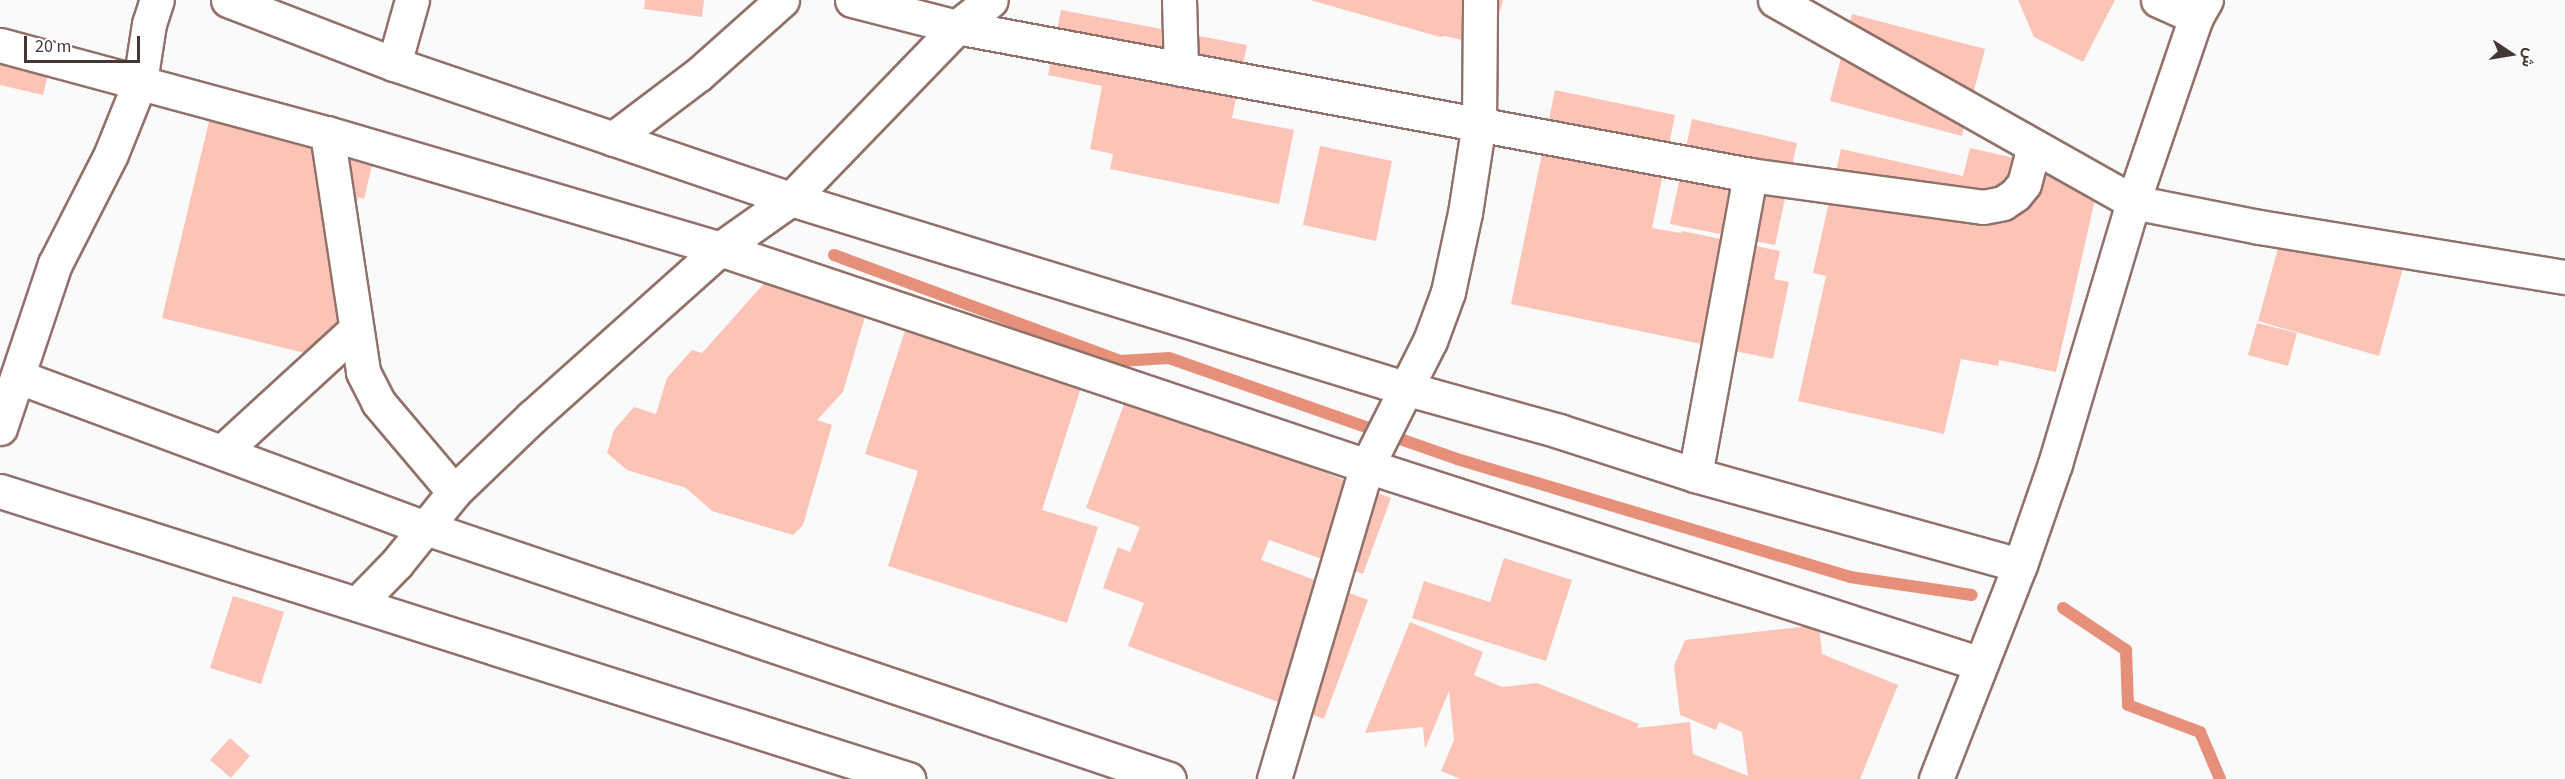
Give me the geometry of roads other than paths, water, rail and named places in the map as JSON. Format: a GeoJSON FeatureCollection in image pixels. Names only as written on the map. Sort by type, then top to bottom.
{"type":"FeatureCollection","features":[{"type":"Feature","properties":{"kind":"street"},"geometry":{"type":"LineString","coordinates":[[0,428],[55,264],[111,154],[140,82],[149,24],[157,0]]}},
{"type":"Feature","properties":{"kind":"street"},"geometry":{"type":"LineString","coordinates":[[228,0],[394,64],[791,199],[1408,389],[1558,431],[1695,475],[2020,565]]}},
{"type":"Feature","properties":{"kind":"street"},"geometry":{"type":"LineString","coordinates":[[394,64],[412,0]]}},
{"type":"Feature","properties":{"kind":"street"},"geometry":{"type":"LineString","coordinates":[[613,139],[699,74],[782,0]]}},
{"type":"Feature","properties":{"kind":"street"},"geometry":{"type":"LineString","coordinates":[[852,0],[957,27],[1750,175],[1983,207],[2003,203],[2015,195],[2024,184],[2034,146]]}},
{"type":"Feature","properties":{"kind":"street"},"geometry":{"type":"LineString","coordinates":[[357,604],[426,528],[454,492],[532,417],[720,249],[791,199],[957,27],[992,0]]}},
{"type":"Feature","properties":{"kind":"street"},"geometry":{"type":"LineString","coordinates":[[1179,0],[1181,69]]}},
{"type":"Feature","properties":{"kind":"street"},"geometry":{"type":"LineString","coordinates":[[1274,779],[1367,465],[1408,389],[1430,341],[1448,292],[1465,213],[1479,123],[1480,0]]}},
{"type":"Feature","properties":{"kind":"street"},"geometry":{"type":"LineString","coordinates":[[1775,0],[2133,202],[2259,227],[2565,277]]}},
{"type":"Feature","properties":{"kind":"street"},"geometry":{"type":"LineString","coordinates":[[1936,779],[2020,565],[2055,464],[2133,202],[2201,8],[2158,0]]}},
{"type":"Feature","properties":{"kind":"street"},"geometry":{"type":"LineString","coordinates":[[0,45],[327,134],[720,249],[1367,465],[1981,664]]}},
{"type":"Feature","properties":{"kind":"street"},"geometry":{"type":"LineString","coordinates":[[327,134],[363,372],[378,402],[454,492]]}},
{"type":"Feature","properties":{"kind":"street"},"geometry":{"type":"LineString","coordinates":[[1695,475],[1750,175]]}},
{"type":"Feature","properties":{"kind":"street"},"geometry":{"type":"LineString","coordinates":[[222,452],[355,330]]}},
{"type":"Feature","properties":{"kind":"street"},"geometry":{"type":"LineString","coordinates":[[19,377],[426,528],[1169,779]]}},
{"type":"Feature","properties":{"kind":"street"},"geometry":{"type":"LineString","coordinates":[[0,491],[908,779]]}},
{"type":"Feature","properties":{"kind":"waterway"},"geometry":{"type":"LineString","coordinates":[[834,255],[1120,361],[1169,358],[1457,459],[1850,577],[1972,595]]}},
{"type":"Feature","properties":{"kind":"waterway"},"geometry":{"type":"LineString","coordinates":[[2063,608],[2126,650],[2128,705],[2200,732],[2220,779]]}}]}
